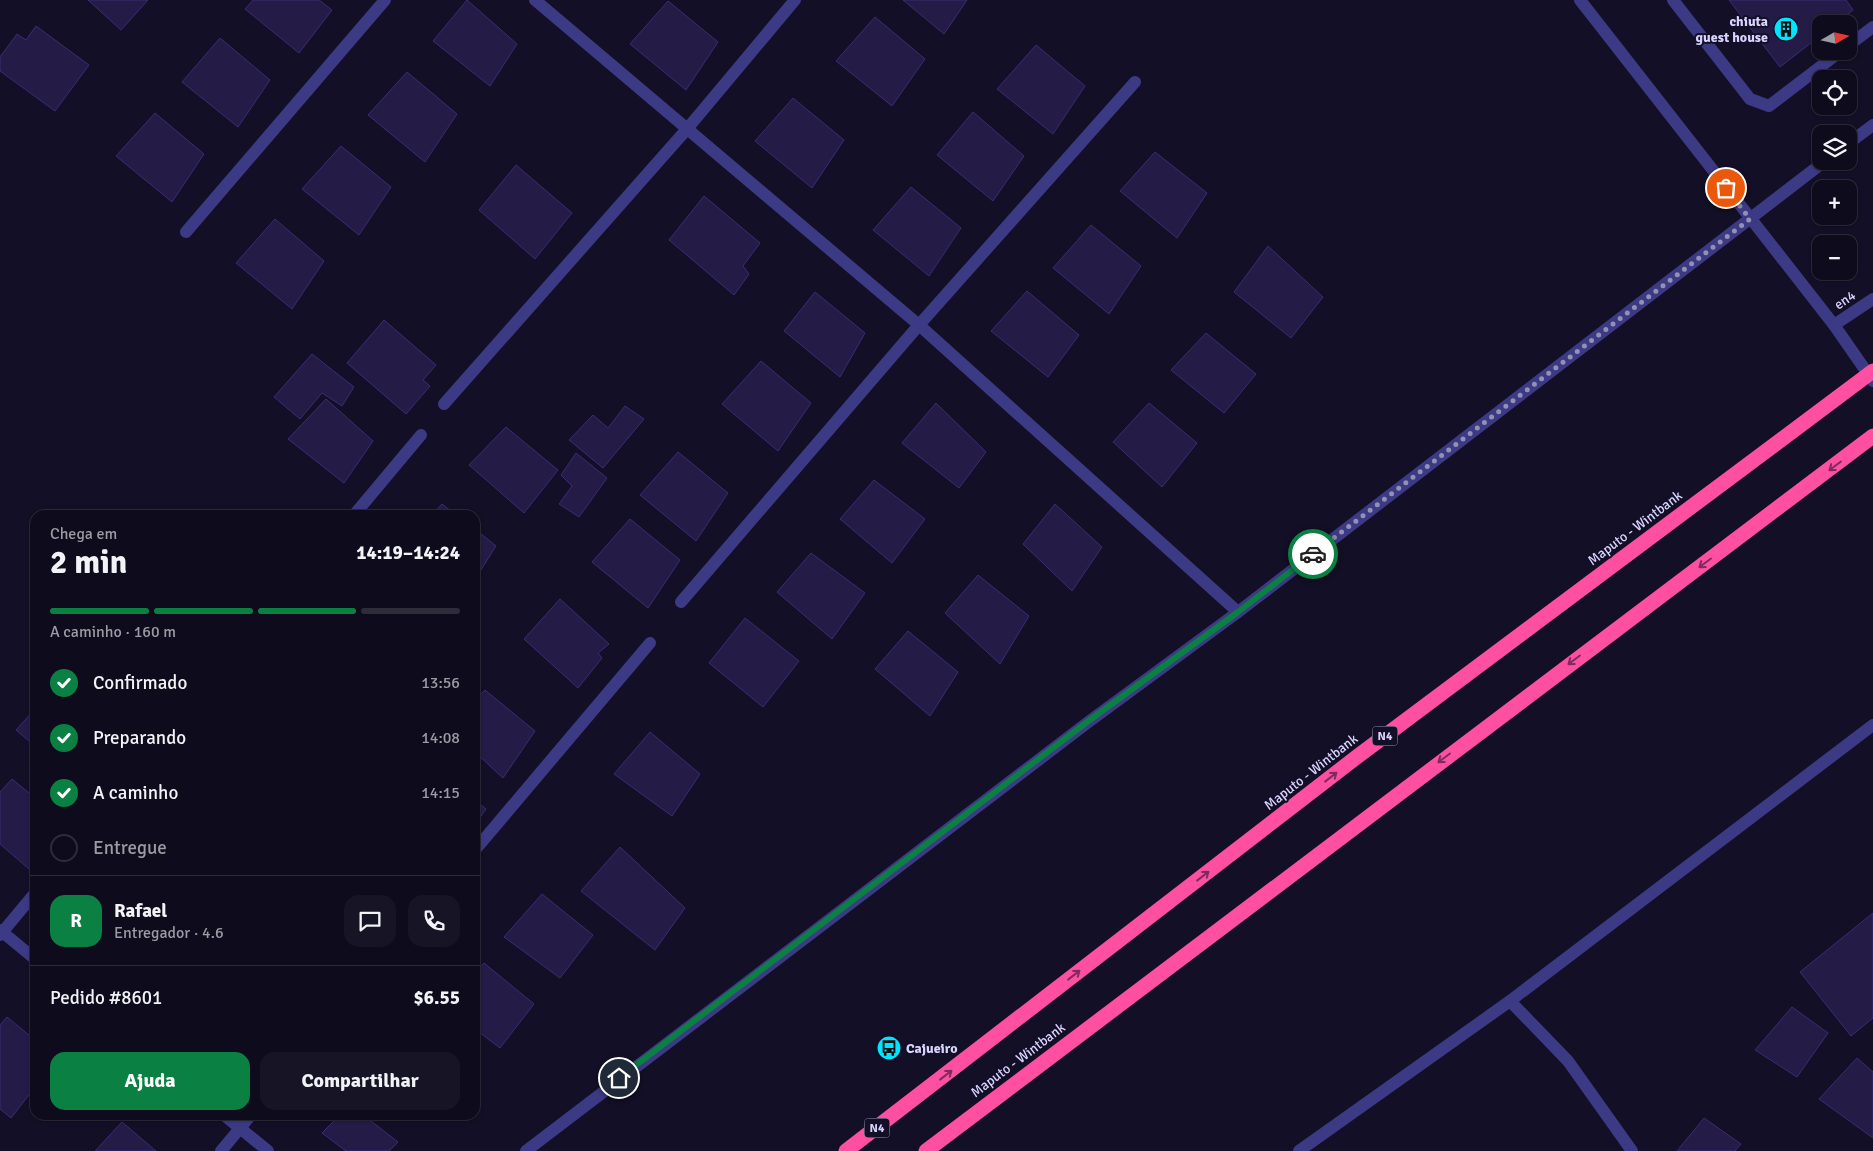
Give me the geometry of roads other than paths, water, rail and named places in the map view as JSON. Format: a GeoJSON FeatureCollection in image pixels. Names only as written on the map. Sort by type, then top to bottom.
{"type":"FeatureCollection","features":[{"type":"Feature","properties":{"kind":"highway","name":"Maputo - Wintbank"},"geometry":{"type":"LineString","coordinates":[[846,1151],[1358,756],[1871,376]]}},
{"type":"Feature","properties":{"kind":"highway","name":"Maputo - Wintbank"},"geometry":{"type":"LineString","coordinates":[[926,1151],[1873,436]]}},
{"type":"Feature","properties":{"kind":"street"},"geometry":{"type":"LineString","coordinates":[[186,232],[385,0]]}},
{"type":"Feature","properties":{"kind":"street"},"geometry":{"type":"LineString","coordinates":[[535,0],[919,325],[1238,612]]}},
{"type":"Feature","properties":{"kind":"street"},"geometry":{"type":"LineString","coordinates":[[444,404],[687,129],[794,0]]}},
{"type":"Feature","properties":{"kind":"street"},"geometry":{"type":"LineString","coordinates":[[1580,0],[1834,325],[1871,376]]}},
{"type":"Feature","properties":{"kind":"street"},"geometry":{"type":"LineString","coordinates":[[1673,0],[1750,99],[1769,106],[1829,60]]}},
{"type":"Feature","properties":{"kind":"street"},"geometry":{"type":"LineString","coordinates":[[1858,38],[1873,27]]}},
{"type":"Feature","properties":{"kind":"street"},"geometry":{"type":"LineString","coordinates":[[681,602],[919,325],[1135,82]]}},
{"type":"Feature","properties":{"kind":"street"},"geometry":{"type":"LineString","coordinates":[[1857,137],[1873,125]]}},
{"type":"Feature","properties":{"kind":"street"},"geometry":{"type":"LineString","coordinates":[[526,1151],[1087,722],[1238,612],[1813,170]]}},
{"type":"Feature","properties":{"kind":"street","name":"en4"},"geometry":{"type":"LineString","coordinates":[[1834,325],[1873,299]]}},
{"type":"Feature","properties":{"kind":"street"},"geometry":{"type":"LineString","coordinates":[[358,510],[422,435]]}},
{"type":"Feature","properties":{"kind":"street"},"geometry":{"type":"LineString","coordinates":[[480,844],[650,643]]}},
{"type":"Feature","properties":{"kind":"street"},"geometry":{"type":"LineString","coordinates":[[1299,1151],[1510,1001],[1873,725]]}},
{"type":"Feature","properties":{"kind":"street"},"geometry":{"type":"LineString","coordinates":[[30,899],[1,933],[30,955]]}},
{"type":"Feature","properties":{"kind":"street"},"geometry":{"type":"LineString","coordinates":[[1510,1001],[1568,1061],[1632,1151]]}},
{"type":"Feature","properties":{"kind":"street"},"geometry":{"type":"LineString","coordinates":[[230,1120],[268,1151]]}},
{"type":"Feature","properties":{"kind":"street"},"geometry":{"type":"LineString","coordinates":[[220,1151],[247,1120]]}},
{"type":"Feature","properties":{"kind":"place","name":"chiuta guest house"},"geometry":{"type":"Point","coordinates":[1786,29]}},
{"type":"Feature","properties":{"kind":"place","name":"Cajueiro"},"geometry":{"type":"Point","coordinates":[889,1048]}}]}
